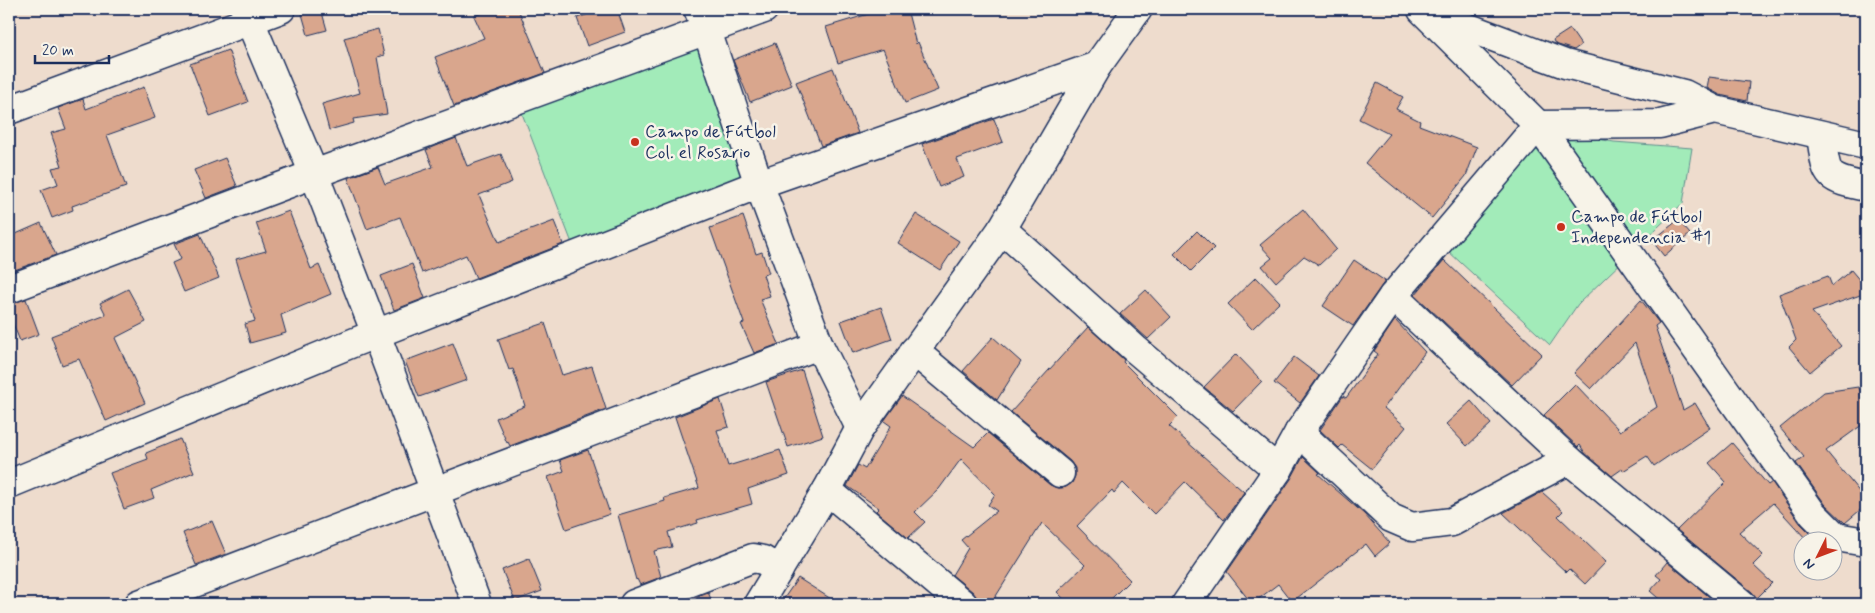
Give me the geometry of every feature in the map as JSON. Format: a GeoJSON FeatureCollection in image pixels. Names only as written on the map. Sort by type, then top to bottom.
{"type":"FeatureCollection","features":[{"type":"Feature","properties":{"kind":"street"},"geometry":{"type":"LineString","coordinates":[[9,110],[247,15],[281,9]]}},
{"type":"Feature","properties":{"kind":"street"},"geometry":{"type":"LineString","coordinates":[[9,289],[314,174],[702,20],[764,9]]}},
{"type":"Feature","properties":{"kind":"street"},"geometry":{"type":"LineString","coordinates":[[758,604],[827,490],[860,428],[1002,229],[1097,66],[1138,9]]}},
{"type":"Feature","properties":{"kind":"street"},"geometry":{"type":"LineString","coordinates":[[1420,10],[1565,64],[1684,94],[1715,110],[1866,145]]}},
{"type":"Feature","properties":{"kind":"street"},"geometry":{"type":"LineString","coordinates":[[1420,10],[1538,125],[1813,514],[1836,537],[1866,542]]}},
{"type":"Feature","properties":{"kind":"street"},"geometry":{"type":"LineString","coordinates":[[247,15],[314,174],[477,604]]}},
{"type":"Feature","properties":{"kind":"street"},"geometry":{"type":"LineString","coordinates":[[702,20],[818,345],[860,428]]}},
{"type":"Feature","properties":{"kind":"street"},"geometry":{"type":"LineString","coordinates":[[9,484],[376,334],[759,184],[1097,66]]}},
{"type":"Feature","properties":{"kind":"street"},"geometry":{"type":"LineString","coordinates":[[1186,604],[1278,470],[1299,432],[1393,296],[1538,125],[1660,124],[1715,110]]}},
{"type":"Feature","properties":{"kind":"street"},"geometry":{"type":"LineString","coordinates":[[1822,135],[1826,169],[1832,176],[1844,182],[1866,187]]}},
{"type":"Feature","properties":{"kind":"street"},"geometry":{"type":"LineString","coordinates":[[1002,229],[1135,349],[1278,470]]}},
{"type":"Feature","properties":{"kind":"street"},"geometry":{"type":"LineString","coordinates":[[1393,296],[1569,460],[1742,604]]}},
{"type":"Feature","properties":{"kind":"street"},"geometry":{"type":"LineString","coordinates":[[139,604],[818,345]]}},
{"type":"Feature","properties":{"kind":"street"},"geometry":{"type":"LineString","coordinates":[[914,352],[1060,473]]}},
{"type":"Feature","properties":{"kind":"street"},"geometry":{"type":"LineString","coordinates":[[1299,432],[1390,518],[1412,527],[1452,522],[1569,460]]}},
{"type":"Feature","properties":{"kind":"street"},"geometry":{"type":"LineString","coordinates":[[827,490],[964,604]]}},
{"type":"Feature","properties":{"kind":"street"},"geometry":{"type":"LineString","coordinates":[[634,604],[753,558],[763,560],[779,570]]}},
{"type":"Feature","properties":{"kind":"green space","name":"Campo de Fútbol Col. el Rosario"},"geometry":{"type":"Polygon","coordinates":[[[694,34],[754,182],[575,251],[518,103],[694,34]]]}},
{"type":"Feature","properties":{"kind":"green space","name":"Campo de Fútbol Independencia #1"},"geometry":{"type":"Polygon","coordinates":[[[1533,127],[1614,142],[1692,148],[1683,203],[1578,304],[1550,345],[1448,251],[1533,127]]]}},
{"type":"Feature","properties":{"kind":"building"},"geometry":{"type":"Polygon","coordinates":[[[321,9],[327,30],[308,35],[302,14],[321,9]]]}},
{"type":"Feature","properties":{"kind":"building"},"geometry":{"type":"Polygon","coordinates":[[[492,9],[518,9],[545,73],[454,106],[435,57],[484,38],[474,16],[492,9]]]}},
{"type":"Feature","properties":{"kind":"building"},"geometry":{"type":"Polygon","coordinates":[[[604,9],[617,9],[625,32],[587,46],[577,18],[604,9]]]}},
{"type":"Feature","properties":{"kind":"building"},"geometry":{"type":"Polygon","coordinates":[[[885,9],[907,9],[916,44],[918,42],[938,90],[905,103],[883,49],[838,63],[826,27],[885,9]]]}},
{"type":"Feature","properties":{"kind":"building"},"geometry":{"type":"Polygon","coordinates":[[[378,29],[384,55],[377,57],[387,114],[353,119],[354,123],[329,130],[322,104],[360,93],[344,38],[378,29]]]}},
{"type":"Feature","properties":{"kind":"building"},"geometry":{"type":"Polygon","coordinates":[[[1570,29],[1581,45],[1574,50],[1555,44],[1553,40],[1570,29]]]}},
{"type":"Feature","properties":{"kind":"building"},"geometry":{"type":"Polygon","coordinates":[[[775,43],[792,85],[750,102],[733,60],[775,43]]]}},
{"type":"Feature","properties":{"kind":"building"},"geometry":{"type":"Polygon","coordinates":[[[228,50],[248,102],[210,116],[190,64],[228,50]]]}},
{"type":"Feature","properties":{"kind":"building"},"geometry":{"type":"Polygon","coordinates":[[[833,68],[858,133],[821,146],[796,82],[833,68]]]}},
{"type":"Feature","properties":{"kind":"building"},"geometry":{"type":"Polygon","coordinates":[[[1709,77],[1749,82],[1747,101],[1720,95],[1707,88],[1709,77]]]}},
{"type":"Feature","properties":{"kind":"building"},"geometry":{"type":"Polygon","coordinates":[[[1377,83],[1403,97],[1396,109],[1420,121],[1419,125],[1477,147],[1466,176],[1432,218],[1365,163],[1389,134],[1359,119],[1377,83]]]}},
{"type":"Feature","properties":{"kind":"building"},"geometry":{"type":"Polygon","coordinates":[[[144,87],[155,118],[107,135],[126,187],[72,206],[73,210],[52,218],[41,190],[58,184],[52,168],[62,166],[51,133],[66,129],[58,108],[83,99],[86,109],[144,87]]]}},
{"type":"Feature","properties":{"kind":"building"},"geometry":{"type":"Polygon","coordinates":[[[994,119],[1003,142],[957,159],[964,177],[939,187],[922,144],[994,119]]]}},
{"type":"Feature","properties":{"kind":"building"},"geometry":{"type":"Polygon","coordinates":[[[456,138],[467,166],[501,154],[512,182],[479,195],[499,242],[554,221],[563,244],[476,278],[466,255],[422,273],[400,217],[367,229],[348,178],[378,167],[385,184],[433,167],[426,150],[456,138]]]}},
{"type":"Feature","properties":{"kind":"building"},"geometry":{"type":"Polygon","coordinates":[[[225,158],[237,186],[206,198],[194,170],[225,158]]]}},
{"type":"Feature","properties":{"kind":"building"},"geometry":{"type":"Polygon","coordinates":[[[1303,209],[1336,249],[1319,265],[1304,256],[1276,282],[1262,266],[1272,258],[1260,245],[1303,209]]]}},
{"type":"Feature","properties":{"kind":"building"},"geometry":{"type":"Polygon","coordinates":[[[289,211],[311,269],[319,265],[331,294],[281,315],[286,333],[250,343],[245,324],[255,321],[236,259],[266,251],[256,223],[289,211]]]}},
{"type":"Feature","properties":{"kind":"building"},"geometry":{"type":"Polygon","coordinates":[[[916,214],[959,241],[940,270],[898,243],[916,214]]]}},
{"type":"Feature","properties":{"kind":"building"},"geometry":{"type":"Polygon","coordinates":[[[743,216],[756,254],[762,252],[769,273],[763,275],[770,296],[760,299],[779,344],[754,353],[741,324],[744,323],[710,228],[743,216]]]}},
{"type":"Feature","properties":{"kind":"building"},"geometry":{"type":"Polygon","coordinates":[[[1678,220],[1690,234],[1664,256],[1652,241],[1678,220]]]}},
{"type":"Feature","properties":{"kind":"building"},"geometry":{"type":"Polygon","coordinates":[[[41,223],[56,255],[9,272],[9,237],[41,223]]]}},
{"type":"Feature","properties":{"kind":"building"},"geometry":{"type":"Polygon","coordinates":[[[1197,231],[1214,248],[1191,271],[1174,254],[1197,231]]]}},
{"type":"Feature","properties":{"kind":"building"},"geometry":{"type":"Polygon","coordinates":[[[200,234],[219,278],[184,292],[172,263],[181,259],[174,244],[200,234]]]}},
{"type":"Feature","properties":{"kind":"building"},"geometry":{"type":"Polygon","coordinates":[[[1354,260],[1385,281],[1353,326],[1323,306],[1354,260]]]}},
{"type":"Feature","properties":{"kind":"building"},"geometry":{"type":"Polygon","coordinates":[[[1444,260],[1542,354],[1512,385],[1415,295],[1444,260]]]}},
{"type":"Feature","properties":{"kind":"building"},"geometry":{"type":"Polygon","coordinates":[[[412,264],[425,298],[394,310],[381,276],[412,264]]]}},
{"type":"Feature","properties":{"kind":"building"},"geometry":{"type":"Polygon","coordinates":[[[1851,270],[1866,288],[1866,293],[1812,312],[1841,346],[1810,372],[1789,347],[1796,340],[1779,294],[1828,276],[1832,286],[1851,270]]]}},
{"type":"Feature","properties":{"kind":"building"},"geometry":{"type":"Polygon","coordinates":[[[1256,277],[1280,302],[1252,329],[1228,304],[1256,277]]]}},
{"type":"Feature","properties":{"kind":"building"},"geometry":{"type":"Polygon","coordinates":[[[128,289],[146,322],[115,338],[145,403],[106,421],[79,359],[62,365],[51,336],[106,315],[100,303],[128,289]]]}},
{"type":"Feature","properties":{"kind":"building"},"geometry":{"type":"Polygon","coordinates":[[[1146,290],[1171,317],[1148,339],[1120,314],[1146,290]]]}},
{"type":"Feature","properties":{"kind":"building"},"geometry":{"type":"Polygon","coordinates":[[[26,299],[39,334],[20,341],[9,314],[9,304],[26,299]]]}},
{"type":"Feature","properties":{"kind":"building"},"geometry":{"type":"Polygon","coordinates":[[[1641,300],[1659,323],[1655,326],[1683,410],[1695,403],[1710,428],[1654,466],[1647,456],[1612,476],[1585,453],[1580,445],[1578,447],[1544,415],[1575,384],[1620,431],[1657,407],[1635,343],[1591,389],[1574,373],[1641,300]]]}},
{"type":"Feature","properties":{"kind":"building"},"geometry":{"type":"Polygon","coordinates":[[[881,307],[892,339],[853,353],[841,321],[881,307]]]}},
{"type":"Feature","properties":{"kind":"building"},"geometry":{"type":"Polygon","coordinates":[[[1395,320],[1425,352],[1384,408],[1406,427],[1372,469],[1342,445],[1339,448],[1320,430],[1343,396],[1346,398],[1378,354],[1374,351],[1395,320]]]}},
{"type":"Feature","properties":{"kind":"building"},"geometry":{"type":"Polygon","coordinates":[[[545,323],[562,375],[592,366],[606,409],[510,446],[496,418],[525,406],[513,369],[509,370],[498,339],[545,323]]]}},
{"type":"Feature","properties":{"kind":"building"},"geometry":{"type":"Polygon","coordinates":[[[1088,327],[1124,360],[1123,362],[1178,417],[1169,426],[1244,492],[1224,520],[1185,482],[1154,514],[1123,483],[1114,493],[1112,490],[1077,526],[1130,580],[1106,604],[1069,604],[1057,592],[1085,565],[1042,523],[991,604],[980,604],[973,592],[952,575],[968,548],[961,540],[997,511],[988,505],[995,494],[961,459],[939,489],[915,512],[925,522],[908,538],[876,511],[879,508],[847,486],[858,465],[865,469],[891,426],[884,421],[902,396],[974,447],[988,433],[1050,485],[1058,488],[1066,487],[1072,483],[1075,476],[1075,468],[1070,461],[1011,412],[1088,327]]]}},
{"type":"Feature","properties":{"kind":"building"},"geometry":{"type":"Polygon","coordinates":[[[993,337],[1021,362],[997,400],[963,371],[993,337]]]}},
{"type":"Feature","properties":{"kind":"building"},"geometry":{"type":"Polygon","coordinates":[[[453,343],[467,380],[419,397],[405,361],[453,343]]]}},
{"type":"Feature","properties":{"kind":"building"},"geometry":{"type":"Polygon","coordinates":[[[1236,354],[1262,381],[1233,411],[1204,387],[1236,354]]]}},
{"type":"Feature","properties":{"kind":"building"},"geometry":{"type":"Polygon","coordinates":[[[1294,357],[1319,376],[1300,403],[1274,383],[1294,357]]]}},
{"type":"Feature","properties":{"kind":"building"},"geometry":{"type":"Polygon","coordinates":[[[802,370],[823,436],[788,447],[766,382],[802,370]]]}},
{"type":"Feature","properties":{"kind":"building"},"geometry":{"type":"Polygon","coordinates":[[[1858,387],[1866,397],[1866,422],[1826,451],[1866,500],[1866,505],[1845,523],[1825,504],[1796,463],[1804,457],[1780,428],[1824,392],[1858,387]]]}},
{"type":"Feature","properties":{"kind":"building"},"geometry":{"type":"Polygon","coordinates":[[[720,399],[729,427],[717,430],[728,466],[780,450],[789,475],[748,489],[752,504],[697,520],[698,523],[668,532],[672,547],[654,551],[661,577],[640,585],[636,580],[618,515],[665,501],[664,498],[699,488],[675,417],[720,399]]]}},
{"type":"Feature","properties":{"kind":"building"},"geometry":{"type":"Polygon","coordinates":[[[1471,401],[1491,424],[1467,446],[1446,424],[1471,401]]]}},
{"type":"Feature","properties":{"kind":"building"},"geometry":{"type":"Polygon","coordinates":[[[180,439],[194,472],[151,490],[154,498],[124,509],[110,473],[148,459],[146,453],[180,439]]]}},
{"type":"Feature","properties":{"kind":"building"},"geometry":{"type":"Polygon","coordinates":[[[1732,443],[1768,485],[1772,482],[1800,523],[1807,530],[1798,530],[1773,503],[1739,532],[1763,555],[1753,565],[1772,583],[1757,598],[1677,530],[1726,482],[1709,463],[1732,443]]]}},
{"type":"Feature","properties":{"kind":"building"},"geometry":{"type":"Polygon","coordinates":[[[588,450],[610,514],[566,529],[548,477],[564,471],[560,460],[588,450]]]}},
{"type":"Feature","properties":{"kind":"building"},"geometry":{"type":"Polygon","coordinates":[[[1303,457],[1320,473],[1318,474],[1364,514],[1390,543],[1375,556],[1366,544],[1292,602],[1278,584],[1252,604],[1227,572],[1291,479],[1303,457]]]}},
{"type":"Feature","properties":{"kind":"building"},"geometry":{"type":"Polygon","coordinates":[[[1542,492],[1563,511],[1558,516],[1606,562],[1585,584],[1569,569],[1566,572],[1503,513],[1542,492]]]}},
{"type":"Feature","properties":{"kind":"building"},"geometry":{"type":"Polygon","coordinates":[[[212,521],[226,554],[196,565],[183,533],[212,521]]]}},
{"type":"Feature","properties":{"kind":"building"},"geometry":{"type":"Polygon","coordinates":[[[529,559],[542,591],[515,601],[502,570],[529,559]]]}},
{"type":"Feature","properties":{"kind":"building"},"geometry":{"type":"Polygon","coordinates":[[[1667,562],[1718,604],[1665,604],[1650,591],[1661,579],[1656,575],[1667,562]]]}},
{"type":"Feature","properties":{"kind":"building"},"geometry":{"type":"Polygon","coordinates":[[[798,578],[839,604],[780,604],[798,578]]]}},
{"type":"Feature","properties":{"kind":"building"},"geometry":{"type":"Polygon","coordinates":[[[708,592],[713,604],[677,604],[708,592]]]}},
{"type":"Feature","properties":{"kind":"place","name":"Campo de Fútbol Col. el Rosario"},"geometry":{"type":"Point","coordinates":[635,142]}},
{"type":"Feature","properties":{"kind":"place","name":"Campo de Fútbol Independencia #1"},"geometry":{"type":"Point","coordinates":[1561,227]}}]}
